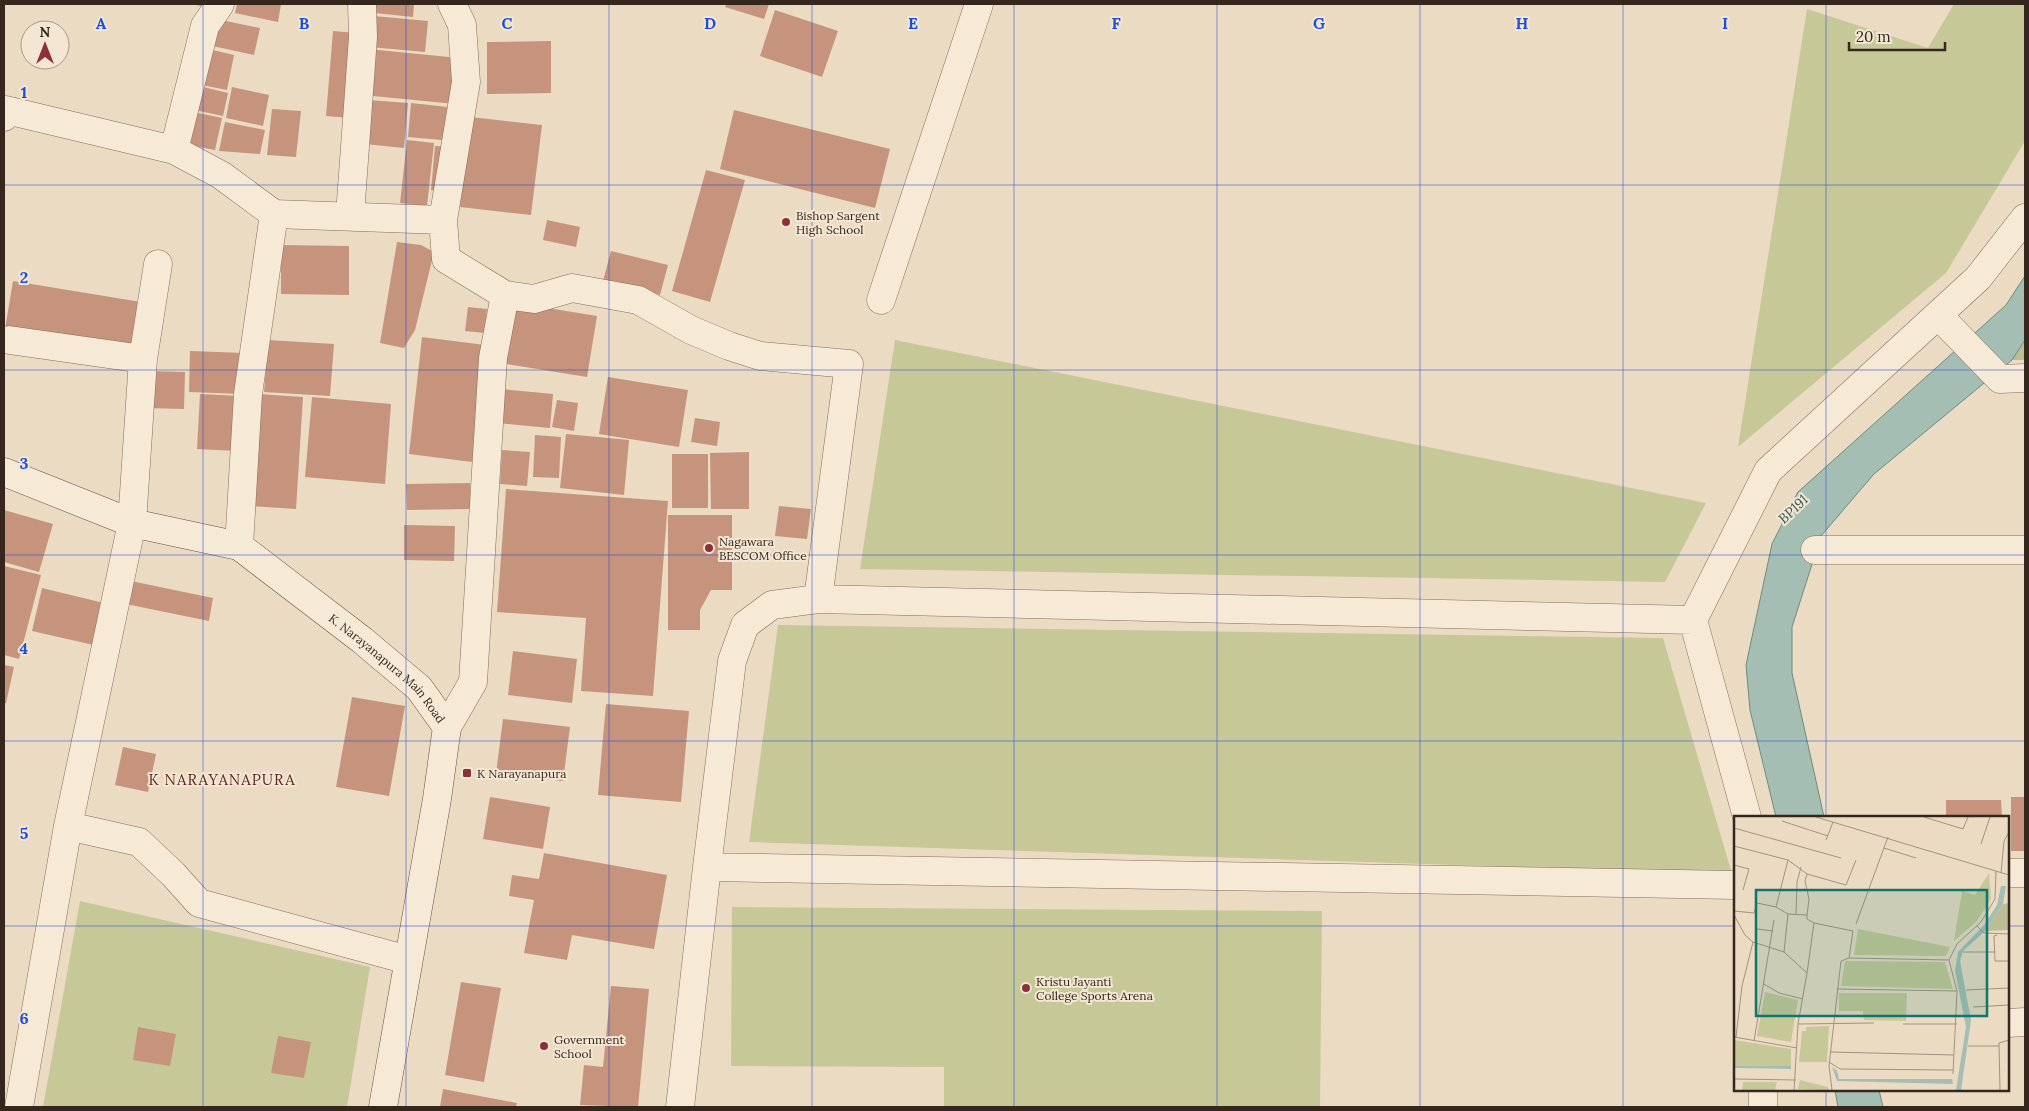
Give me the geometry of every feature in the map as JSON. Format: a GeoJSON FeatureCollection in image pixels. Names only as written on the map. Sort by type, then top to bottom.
{"type":"FeatureCollection","features":[{"type":"Feature","properties":{"kind":"street"},"geometry":{"type":"LineString","coordinates":[[174,150],[205,26],[220,4]]}},
{"type":"Feature","properties":{"kind":"street"},"geometry":{"type":"LineString","coordinates":[[350,215],[363,37],[362,4]]}},
{"type":"Feature","properties":{"kind":"street"},"geometry":{"type":"LineString","coordinates":[[452,4],[462,25],[466,82],[444,220],[446,259],[506,295],[534,299],[572,288],[638,300],[691,330],[729,346],[760,356],[849,364],[818,599]]}},
{"type":"Feature","properties":{"kind":"street"},"geometry":{"type":"LineString","coordinates":[[881,300],[979,4]]}},
{"type":"Feature","properties":{"kind":"street"},"geometry":{"type":"LineString","coordinates":[[4,116],[6,110],[174,150],[221,175],[274,214],[350,215],[444,220]]}},
{"type":"Feature","properties":{"kind":"street"},"geometry":{"type":"LineString","coordinates":[[239,546],[248,394],[274,214]]}},
{"type":"Feature","properties":{"kind":"street"},"geometry":{"type":"LineString","coordinates":[[1746,816],[1693,620],[1768,471],[1943,321],[2025,218]]}},
{"type":"Feature","properties":{"kind":"street"},"geometry":{"type":"LineString","coordinates":[[19,1107],[68,826],[132,523],[143,359],[158,264]]}},
{"type":"Feature","properties":{"kind":"street"},"geometry":{"type":"LineString","coordinates":[[447,727],[473,682],[493,358],[506,295]]}},
{"type":"Feature","properties":{"kind":"street"},"geometry":{"type":"LineString","coordinates":[[1943,321],[2013,378]]}},
{"type":"Feature","properties":{"kind":"street"},"geometry":{"type":"LineString","coordinates":[[9,340],[143,359]]}},
{"type":"Feature","properties":{"kind":"street","name":"K. Narayanapura Main Road"},"geometry":{"type":"LineString","coordinates":[[4,472],[132,523],[239,546],[401,672],[419,688],[447,727],[437,799],[383,1107]]}},
{"type":"Feature","properties":{"kind":"street"},"geometry":{"type":"LineString","coordinates":[[1815,550],[2025,550]]}},
{"type":"Feature","properties":{"kind":"street"},"geometry":{"type":"LineString","coordinates":[[680,1107],[706,867],[732,662],[745,625],[772,605],[818,599],[1693,620]]}},
{"type":"Feature","properties":{"kind":"street"},"geometry":{"type":"LineString","coordinates":[[68,826],[139,842],[199,903],[408,960]]}},
{"type":"Feature","properties":{"kind":"street"},"geometry":{"type":"LineString","coordinates":[[706,867],[1734,885]]}},
{"type":"Feature","properties":{"kind":"street"},"geometry":{"type":"LineString","coordinates":[[2009,873],[2025,873]]}},
{"type":"Feature","properties":{"kind":"street"},"geometry":{"type":"LineString","coordinates":[[2009,1023],[2025,1022]]}},
{"type":"Feature","properties":{"kind":"street"},"geometry":{"type":"LineString","coordinates":[[1763,1091],[1763,1107]]}},
{"type":"Feature","properties":{"kind":"green space"},"geometry":{"type":"Polygon","coordinates":[[[1954,4],[2025,4],[2025,141],[1946,273],[1738,447],[1807,9],[1928,48],[1954,4]]]}},
{"type":"Feature","properties":{"kind":"green space"},"geometry":{"type":"Polygon","coordinates":[[[895,340],[1706,503],[1665,582],[860,569],[895,340]]]}},
{"type":"Feature","properties":{"kind":"green space"},"geometry":{"type":"Polygon","coordinates":[[[2025,340],[2025,360],[2012,360],[2025,340]]]}},
{"type":"Feature","properties":{"kind":"green space"},"geometry":{"type":"Polygon","coordinates":[[[778,625],[1663,638],[1732,874],[749,842],[778,625]]]}},
{"type":"Feature","properties":{"kind":"green space"},"geometry":{"type":"Polygon","coordinates":[[[80,901],[370,967],[347,1107],[43,1107],[80,901]]]}},
{"type":"Feature","properties":{"kind":"green space","name":"Kristu Jayanti College Sports Arena"},"geometry":{"type":"Polygon","coordinates":[[[732,907],[1322,911],[1320,1107],[944,1107],[944,1067],[731,1066],[732,907]]]}},
{"type":"Feature","properties":{"kind":"water","name":"BP191"},"geometry":{"type":"Polygon","coordinates":[[[2025,276],[2025,340],[2012,360],[1874,474],[1821,536],[1792,627],[1792,673],[1824,816],[1776,816],[1750,710],[1746,665],[1772,544],[1798,492],[2006,305],[2025,276]]]}},
{"type":"Feature","properties":{"kind":"water"},"geometry":{"type":"Polygon","coordinates":[[[1835,1091],[1879,1091],[1883,1107],[1838,1107],[1835,1091]]]}},
{"type":"Feature","properties":{"kind":"building"},"geometry":{"type":"Polygon","coordinates":[[[191,4],[211,4],[210,8],[191,4]]]}},
{"type":"Feature","properties":{"kind":"building"},"geometry":{"type":"Polygon","coordinates":[[[237,4],[281,4],[278,22],[235,13],[237,4]]]}},
{"type":"Feature","properties":{"kind":"building"},"geometry":{"type":"Polygon","coordinates":[[[376,4],[414,4],[413,17],[375,13],[376,4]]]}},
{"type":"Feature","properties":{"kind":"building"},"geometry":{"type":"Polygon","coordinates":[[[727,4],[769,4],[764,19],[725,7],[727,4]]]}},
{"type":"Feature","properties":{"kind":"building"},"geometry":{"type":"Polygon","coordinates":[[[775,10],[838,31],[822,77],[760,56],[775,10]]]}},
{"type":"Feature","properties":{"kind":"building"},"geometry":{"type":"Polygon","coordinates":[[[374,16],[428,21],[425,52],[370,47],[374,16]]]}},
{"type":"Feature","properties":{"kind":"building"},"geometry":{"type":"Polygon","coordinates":[[[221,20],[260,28],[254,55],[208,45],[221,20]]]}},
{"type":"Feature","properties":{"kind":"building"},"geometry":{"type":"Polygon","coordinates":[[[333,31],[357,33],[350,118],[326,116],[333,31]]]}},
{"type":"Feature","properties":{"kind":"building"},"geometry":{"type":"Polygon","coordinates":[[[551,41],[551,93],[487,94],[487,42],[551,41]]]}},
{"type":"Feature","properties":{"kind":"building"},"geometry":{"type":"Polygon","coordinates":[[[204,48],[234,55],[227,90],[197,84],[204,48]]]}},
{"type":"Feature","properties":{"kind":"building"},"geometry":{"type":"Polygon","coordinates":[[[368,49],[459,58],[455,104],[363,95],[368,49]]]}},
{"type":"Feature","properties":{"kind":"building"},"geometry":{"type":"Polygon","coordinates":[[[195,85],[228,93],[223,116],[190,109],[195,85]]]}},
{"type":"Feature","properties":{"kind":"building"},"geometry":{"type":"Polygon","coordinates":[[[232,87],[269,95],[263,126],[226,118],[232,87]]]}},
{"type":"Feature","properties":{"kind":"building"},"geometry":{"type":"Polygon","coordinates":[[[369,100],[408,103],[404,148],[365,144],[369,100]]]}},
{"type":"Feature","properties":{"kind":"building"},"geometry":{"type":"Polygon","coordinates":[[[411,103],[457,108],[453,141],[408,137],[411,103]]]}},
{"type":"Feature","properties":{"kind":"building"},"geometry":{"type":"Polygon","coordinates":[[[272,109],[301,111],[296,157],[267,155],[272,109]]]}},
{"type":"Feature","properties":{"kind":"building"},"geometry":{"type":"Polygon","coordinates":[[[734,110],[890,149],[875,208],[720,169],[734,110]]]}},
{"type":"Feature","properties":{"kind":"building"},"geometry":{"type":"Polygon","coordinates":[[[189,111],[222,118],[215,150],[182,144],[189,111]]]}},
{"type":"Feature","properties":{"kind":"building"},"geometry":{"type":"Polygon","coordinates":[[[471,117],[542,125],[531,215],[460,207],[471,117]]]}},
{"type":"Feature","properties":{"kind":"building"},"geometry":{"type":"Polygon","coordinates":[[[225,122],[265,130],[260,154],[219,151],[225,122]]]}},
{"type":"Feature","properties":{"kind":"building"},"geometry":{"type":"Polygon","coordinates":[[[407,140],[434,143],[427,206],[400,203],[407,140]]]}},
{"type":"Feature","properties":{"kind":"building"},"geometry":{"type":"Polygon","coordinates":[[[435,146],[452,147],[447,192],[431,190],[435,146]]]}},
{"type":"Feature","properties":{"kind":"building"},"geometry":{"type":"Polygon","coordinates":[[[706,170],[745,180],[710,302],[672,291],[706,170]]]}},
{"type":"Feature","properties":{"kind":"building"},"geometry":{"type":"Polygon","coordinates":[[[547,220],[580,227],[576,247],[543,240],[547,220]]]}},
{"type":"Feature","properties":{"kind":"building"},"geometry":{"type":"Polygon","coordinates":[[[397,242],[421,245],[434,252],[415,330],[404,348],[380,343],[397,242]]]}},
{"type":"Feature","properties":{"kind":"building"},"geometry":{"type":"Polygon","coordinates":[[[281,245],[349,246],[349,295],[281,294],[281,245]]]}},
{"type":"Feature","properties":{"kind":"building"},"geometry":{"type":"Polygon","coordinates":[[[611,251],[668,265],[660,295],[603,281],[611,251]]]}},
{"type":"Feature","properties":{"kind":"building"},"geometry":{"type":"Polygon","coordinates":[[[13,281],[141,302],[132,350],[5,329],[13,281]]]}},
{"type":"Feature","properties":{"kind":"building"},"geometry":{"type":"Polygon","coordinates":[[[511,302],[597,316],[587,377],[501,363],[511,302]]]}},
{"type":"Feature","properties":{"kind":"building"},"geometry":{"type":"Polygon","coordinates":[[[468,307],[487,309],[484,333],[465,331],[468,307]]]}},
{"type":"Feature","properties":{"kind":"building"},"geometry":{"type":"Polygon","coordinates":[[[422,337],[485,345],[472,462],[409,454],[422,337]]]}},
{"type":"Feature","properties":{"kind":"building"},"geometry":{"type":"Polygon","coordinates":[[[268,340],[334,344],[330,396],[264,392],[268,340]]]}},
{"type":"Feature","properties":{"kind":"building"},"geometry":{"type":"Polygon","coordinates":[[[190,351],[245,353],[243,394],[189,392],[190,351]]]}},
{"type":"Feature","properties":{"kind":"building"},"geometry":{"type":"Polygon","coordinates":[[[147,371],[185,372],[184,409],[146,408],[147,371]]]}},
{"type":"Feature","properties":{"kind":"building"},"geometry":{"type":"Polygon","coordinates":[[[608,377],[688,390],[679,447],[599,434],[608,377]]]}},
{"type":"Feature","properties":{"kind":"building"},"geometry":{"type":"Polygon","coordinates":[[[501,389],[553,394],[550,428],[498,423],[501,389]]]}},
{"type":"Feature","properties":{"kind":"building"},"geometry":{"type":"Polygon","coordinates":[[[200,394],[240,396],[237,451],[197,449],[200,394]]]}},
{"type":"Feature","properties":{"kind":"building"},"geometry":{"type":"Polygon","coordinates":[[[259,394],[303,397],[296,509],[252,506],[259,394]]]}},
{"type":"Feature","properties":{"kind":"building"},"geometry":{"type":"Polygon","coordinates":[[[312,397],[391,404],[385,484],[305,477],[312,397]]]}},
{"type":"Feature","properties":{"kind":"building"},"geometry":{"type":"Polygon","coordinates":[[[557,400],[578,403],[574,431],[552,427],[557,400]]]}},
{"type":"Feature","properties":{"kind":"building"},"geometry":{"type":"Polygon","coordinates":[[[695,418],[720,422],[717,446],[691,442],[695,418]]]}},
{"type":"Feature","properties":{"kind":"building"},"geometry":{"type":"Polygon","coordinates":[[[566,434],[629,440],[624,495],[560,488],[566,434]]]}},
{"type":"Feature","properties":{"kind":"building"},"geometry":{"type":"Polygon","coordinates":[[[535,435],[561,437],[559,478],[533,477],[535,435]]]}},
{"type":"Feature","properties":{"kind":"building"},"geometry":{"type":"Polygon","coordinates":[[[502,450],[530,452],[527,486],[500,484],[502,450]]]}},
{"type":"Feature","properties":{"kind":"building"},"geometry":{"type":"Polygon","coordinates":[[[749,452],[749,509],[711,509],[710,453],[749,452]]]}},
{"type":"Feature","properties":{"kind":"building"},"geometry":{"type":"Polygon","coordinates":[[[672,454],[708,454],[708,508],[672,508],[672,454]]]}},
{"type":"Feature","properties":{"kind":"building"},"geometry":{"type":"Polygon","coordinates":[[[470,483],[470,509],[407,510],[406,484],[470,483]]]}},
{"type":"Feature","properties":{"kind":"building"},"geometry":{"type":"Polygon","coordinates":[[[506,489],[668,501],[653,696],[581,691],[586,618],[497,612],[506,489]]]}},
{"type":"Feature","properties":{"kind":"building"},"geometry":{"type":"Polygon","coordinates":[[[779,506],[811,509],[807,539],[775,536],[779,506]]]}},
{"type":"Feature","properties":{"kind":"building"},"geometry":{"type":"Polygon","coordinates":[[[4,510],[53,524],[39,572],[4,562],[4,510]]]}},
{"type":"Feature","properties":{"kind":"building"},"geometry":{"type":"Polygon","coordinates":[[[668,515],[732,515],[732,590],[711,590],[700,610],[700,630],[668,630],[668,515]]]}},
{"type":"Feature","properties":{"kind":"building"},"geometry":{"type":"Polygon","coordinates":[[[404,525],[455,526],[454,561],[404,560],[404,525]]]}},
{"type":"Feature","properties":{"kind":"building"},"geometry":{"type":"Polygon","coordinates":[[[4,566],[41,575],[19,659],[4,655],[4,566]]]}},
{"type":"Feature","properties":{"kind":"building"},"geometry":{"type":"Polygon","coordinates":[[[126,580],[213,598],[209,621],[121,603],[126,580]]]}},
{"type":"Feature","properties":{"kind":"building"},"geometry":{"type":"Polygon","coordinates":[[[42,588],[108,604],[98,646],[32,631],[42,588]]]}},
{"type":"Feature","properties":{"kind":"building"},"geometry":{"type":"Polygon","coordinates":[[[513,651],[577,659],[572,703],[508,695],[513,651]]]}},
{"type":"Feature","properties":{"kind":"building"},"geometry":{"type":"Polygon","coordinates":[[[4,665],[14,667],[6,703],[4,703],[4,665]]]}},
{"type":"Feature","properties":{"kind":"building"},"geometry":{"type":"Polygon","coordinates":[[[352,697],[405,706],[389,796],[336,787],[352,697]]]}},
{"type":"Feature","properties":{"kind":"building"},"geometry":{"type":"Polygon","coordinates":[[[606,704],[689,711],[681,802],[598,795],[606,704]]]}},
{"type":"Feature","properties":{"kind":"building"},"geometry":{"type":"Polygon","coordinates":[[[503,719],[570,727],[563,781],[496,773],[503,719]]]}},
{"type":"Feature","properties":{"kind":"building"},"geometry":{"type":"Polygon","coordinates":[[[123,747],[156,754],[148,792],[115,785],[123,747]]]}},
{"type":"Feature","properties":{"kind":"building"},"geometry":{"type":"Polygon","coordinates":[[[490,797],[550,807],[543,849],[483,839],[490,797]]]}},
{"type":"Feature","properties":{"kind":"building"},"geometry":{"type":"Polygon","coordinates":[[[2011,797],[2025,797],[2025,851],[2011,851],[2011,797]]]}},
{"type":"Feature","properties":{"kind":"building"},"geometry":{"type":"Polygon","coordinates":[[[1946,800],[2001,800],[2002,816],[1946,816],[1946,800]]]}},
{"type":"Feature","properties":{"kind":"building"},"geometry":{"type":"Polygon","coordinates":[[[544,853],[667,875],[654,949],[572,935],[567,960],[524,953],[534,900],[509,896],[512,875],[539,879],[544,853]]]}},
{"type":"Feature","properties":{"kind":"building"},"geometry":{"type":"Polygon","coordinates":[[[461,982],[501,988],[484,1082],[445,1075],[461,982]]]}},
{"type":"Feature","properties":{"kind":"building"},"geometry":{"type":"Polygon","coordinates":[[[611,986],[649,989],[638,1107],[580,1105],[584,1065],[603,1067],[611,986]]]}},
{"type":"Feature","properties":{"kind":"building"},"geometry":{"type":"Polygon","coordinates":[[[138,1027],[176,1034],[170,1066],[133,1060],[138,1027]]]}},
{"type":"Feature","properties":{"kind":"building"},"geometry":{"type":"Polygon","coordinates":[[[278,1036],[311,1042],[304,1078],[271,1073],[278,1036]]]}},
{"type":"Feature","properties":{"kind":"building"},"geometry":{"type":"Polygon","coordinates":[[[443,1089],[517,1103],[516,1107],[440,1107],[443,1089]]]}},
{"type":"Feature","properties":{"kind":"place","name":"Bishop Sargent High School"},"geometry":{"type":"Point","coordinates":[786,222]}},
{"type":"Feature","properties":{"kind":"place","name":"Nagawara BESCOM Office"},"geometry":{"type":"Point","coordinates":[709,548]}},
{"type":"Feature","properties":{"kind":"place","name":"K Narayanapura"},"geometry":{"type":"Point","coordinates":[467,773]}},
{"type":"Feature","properties":{"kind":"place","name":"Kristu Jayanti College Sports Arena"},"geometry":{"type":"Point","coordinates":[1026,988]}},
{"type":"Feature","properties":{"kind":"place","name":"Government School"},"geometry":{"type":"Point","coordinates":[544,1046]}},
{"type":"Feature","properties":{"kind":"district","name":"K NARAYANAPURA"},"geometry":{"type":"Point","coordinates":[222,779]}}]}
